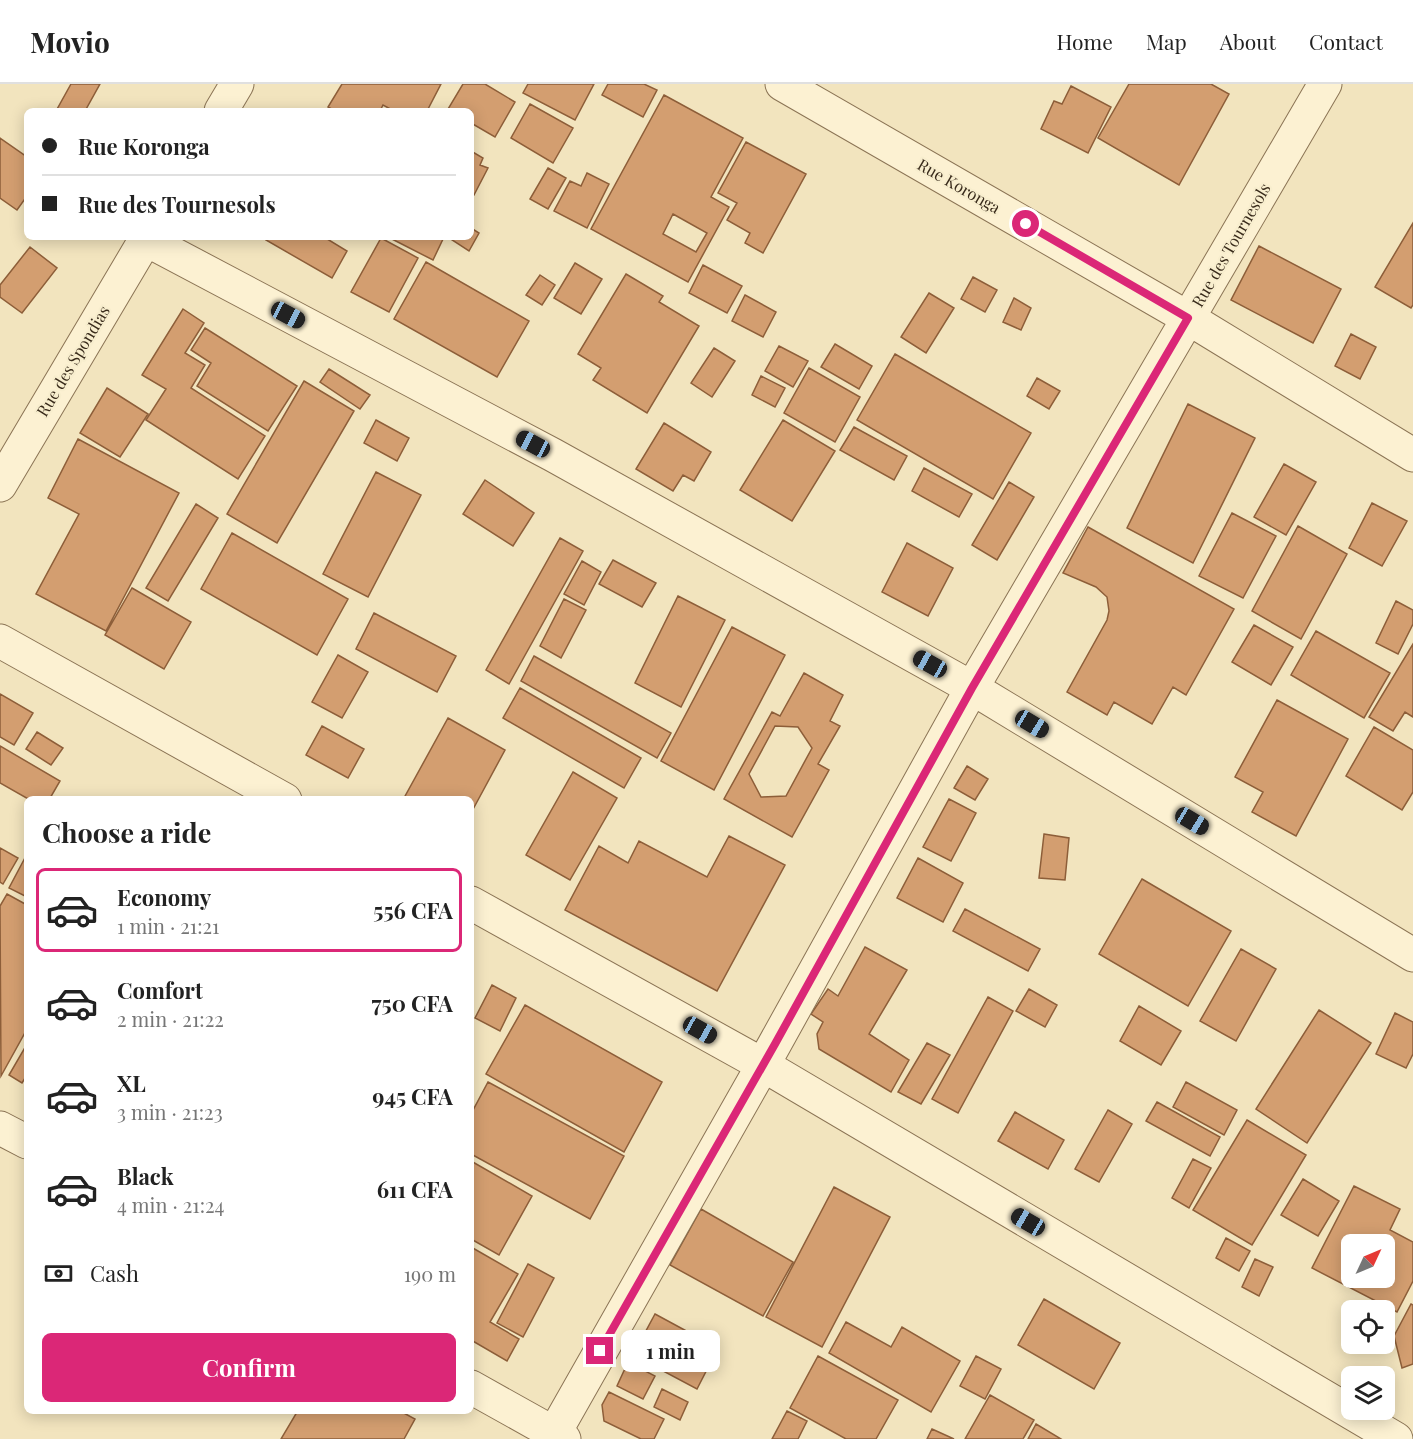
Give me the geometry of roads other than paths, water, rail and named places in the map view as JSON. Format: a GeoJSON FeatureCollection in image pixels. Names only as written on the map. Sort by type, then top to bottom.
{"type":"FeatureCollection","features":[{"type":"Feature","properties":{"kind":"street"},"geometry":{"type":"LineString","coordinates":[[223,108],[237,84]]}},
{"type":"Feature","properties":{"kind":"street","name":"Rue Koronga"},"geometry":{"type":"LineString","coordinates":[[782,84],[1188,318],[1413,455]]}},
{"type":"Feature","properties":{"kind":"street","name":"Rue des Tournesols"},"geometry":{"type":"LineString","coordinates":[[556,1437],[972,688],[1325,84]]}},
{"type":"Feature","properties":{"kind":"street","name":"Rue des Spondias"},"geometry":{"type":"LineString","coordinates":[[0,485],[145,240]]}},
{"type":"Feature","properties":{"kind":"street"},"geometry":{"type":"LineString","coordinates":[[150,240],[553,455],[972,688],[1413,955]]}},
{"type":"Feature","properties":{"kind":"street"},"geometry":{"type":"LineString","coordinates":[[0,641],[278,796]]}},
{"type":"Feature","properties":{"kind":"street"},"geometry":{"type":"LineString","coordinates":[[474,905],[763,1065],[1396,1439]]}},
{"type":"Feature","properties":{"kind":"street"},"geometry":{"type":"LineString","coordinates":[[0,1128],[24,1140]]}},
{"type":"Feature","properties":{"kind":"street"},"geometry":{"type":"LineString","coordinates":[[474,1389],[556,1437]]}}]}
